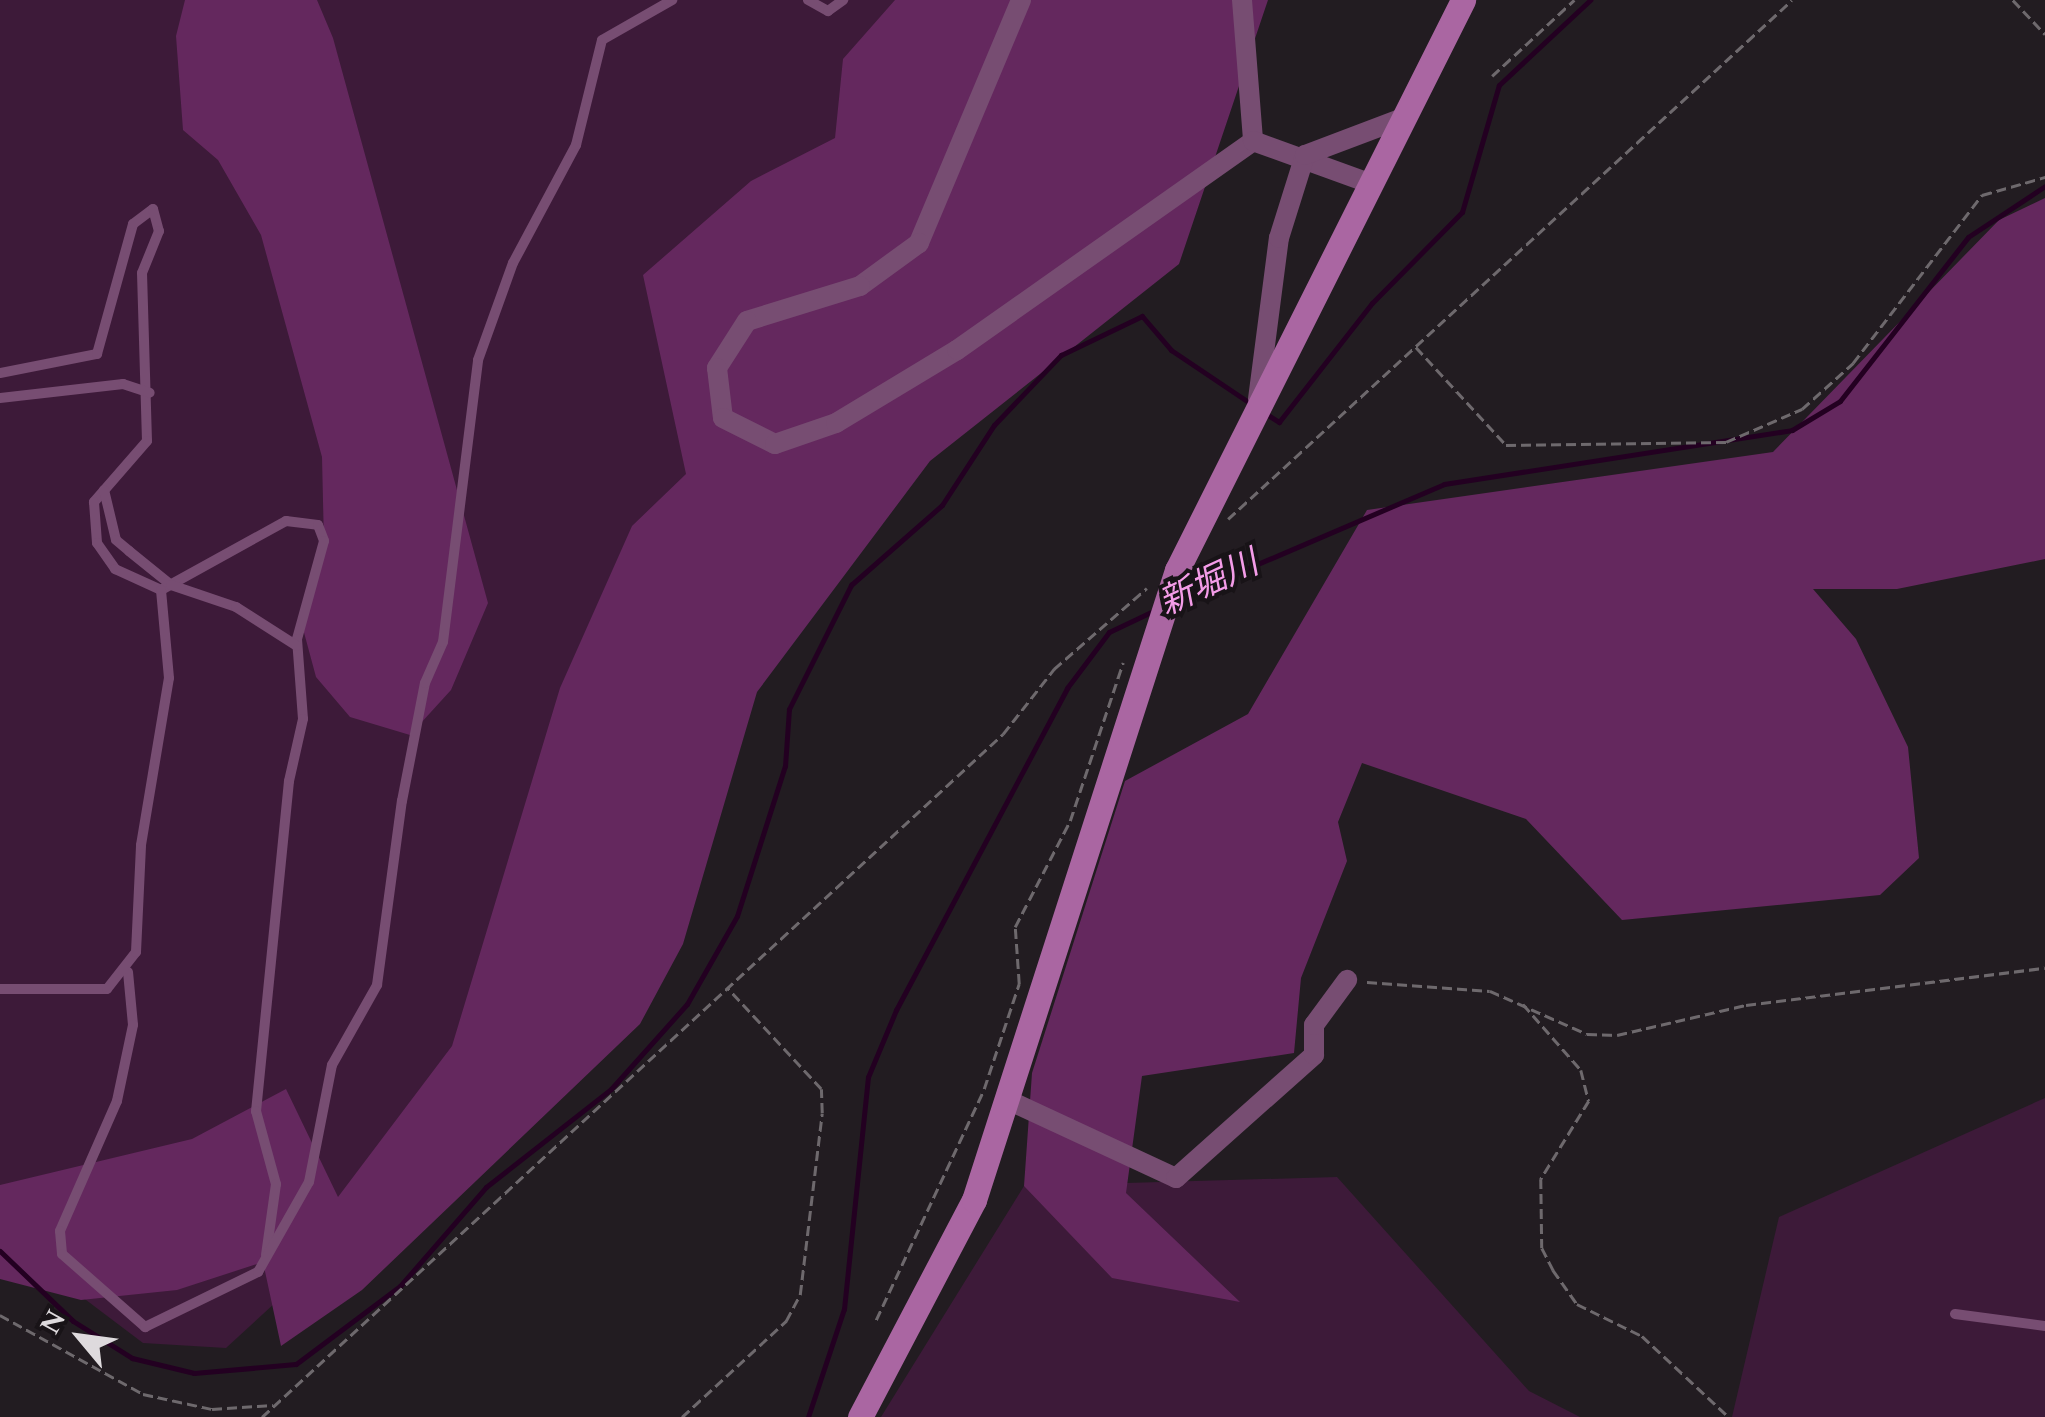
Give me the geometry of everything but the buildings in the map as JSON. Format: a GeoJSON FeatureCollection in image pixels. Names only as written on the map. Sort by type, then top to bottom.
{"type":"FeatureCollection","features":[{"type":"Feature","properties":{"kind":"street"},"geometry":{"type":"LineString","coordinates":[[1021,0],[919,244],[860,286],[748,321],[717,368],[722,418],[775,444],[836,423],[957,350],[1253,141]]}},
{"type":"Feature","properties":{"kind":"street"},"geometry":{"type":"LineString","coordinates":[[1242,0],[1253,141]]}},
{"type":"Feature","properties":{"kind":"street"},"geometry":{"type":"LineString","coordinates":[[860,1417],[974,1200],[1010,1101],[1150,642],[1177,570],[1463,0]]}},
{"type":"Feature","properties":{"kind":"street"},"geometry":{"type":"LineString","coordinates":[[1305,155],[1403,118]]}},
{"type":"Feature","properties":{"kind":"street"},"geometry":{"type":"LineString","coordinates":[[1253,141],[1305,155],[1369,183]]}},
{"type":"Feature","properties":{"kind":"street"},"geometry":{"type":"LineString","coordinates":[[1256,411],[1279,238],[1305,155]]}},
{"type":"Feature","properties":{"kind":"street"},"geometry":{"type":"LineString","coordinates":[[1010,1101],[1176,1178],[1314,1055],[1314,1025],[1347,980]]}},
{"type":"Feature","properties":{"kind":"lane"},"geometry":{"type":"LineString","coordinates":[[104,490],[116,540],[166,588],[169,678],[141,845],[142,931],[128,972],[132,1025],[117,1101],[63,1220],[62,1254],[145,1327],[213,1299],[266,1258],[309,1182],[332,1065],[376,984],[402,801],[425,683],[443,642],[478,360],[513,263],[576,145],[602,40],[672,0]]}},
{"type":"Feature","properties":{"kind":"lane"},"geometry":{"type":"LineString","coordinates":[[808,0],[828,11],[843,0]]}},
{"type":"Feature","properties":{"kind":"lane"},"geometry":{"type":"LineString","coordinates":[[0,372],[97,354],[133,224],[153,209],[159,232],[142,272],[150,393],[147,441],[104,490],[91,518],[97,542],[115,569],[236,607],[297,646]]}},
{"type":"Feature","properties":{"kind":"lane"},"geometry":{"type":"LineString","coordinates":[[0,398],[123,384],[150,393]]}},
{"type":"Feature","properties":{"kind":"lane"},"geometry":{"type":"LineString","coordinates":[[166,588],[266,529],[318,525],[324,541],[297,646],[304,719],[289,781],[256,1111],[276,1184],[266,1258]]}},
{"type":"Feature","properties":{"kind":"lane"},"geometry":{"type":"LineString","coordinates":[[0,988],[107,989],[128,972]]}},
{"type":"Feature","properties":{"kind":"lane"},"geometry":{"type":"LineString","coordinates":[[1955,1314],[2045,1326]]}},
{"type":"Feature","properties":{"kind":"path"},"geometry":{"type":"LineString","coordinates":[[1492,76],[1574,0]]}},
{"type":"Feature","properties":{"kind":"path"},"geometry":{"type":"LineString","coordinates":[[1219,528],[1792,0]]}},
{"type":"Feature","properties":{"kind":"path"},"geometry":{"type":"LineString","coordinates":[[2013,0],[2045,34]]}},
{"type":"Feature","properties":{"kind":"path"},"geometry":{"type":"LineString","coordinates":[[1415,346],[1506,444],[1726,442],[1802,409],[1839,377],[1982,195],[2045,177]]}},
{"type":"Feature","properties":{"kind":"path"},"geometry":{"type":"LineString","coordinates":[[262,1417],[1003,734],[1054,668],[1177,570]]}},
{"type":"Feature","properties":{"kind":"path"},"geometry":{"type":"LineString","coordinates":[[876,1320],[984,1089],[1019,984],[1021,910],[1070,821],[1119,670],[1150,642]]}},
{"type":"Feature","properties":{"kind":"path"},"geometry":{"type":"LineString","coordinates":[[1347,980],[1490,991],[1587,1034],[1618,1034],[1746,1005],[2045,968]]}},
{"type":"Feature","properties":{"kind":"path"},"geometry":{"type":"LineString","coordinates":[[682,1417],[786,1321],[800,1295],[822,1113],[821,1089],[726,987]]}},
{"type":"Feature","properties":{"kind":"path"},"geometry":{"type":"LineString","coordinates":[[1522,1003],[1581,1070],[1590,1101],[1542,1179],[1542,1248],[1577,1304],[1642,1336],[1729,1417]]}},
{"type":"Feature","properties":{"kind":"path"},"geometry":{"type":"LineString","coordinates":[[0,1315],[143,1394],[212,1408],[274,1405]]}},
{"type":"Feature","properties":{"kind":"shaded area"},"geometry":{"type":"Polygon","coordinates":[[[0,0],[978,0],[789,489],[385,1202],[226,1348],[143,1343],[0,1235],[0,0]]]}},
{"type":"Feature","properties":{"kind":"shaded area"},"geometry":{"type":"Polygon","coordinates":[[[185,0],[317,0],[333,38],[488,603],[451,690],[410,735],[350,717],[316,677],[302,625],[324,544],[322,457],[261,235],[218,160],[183,130],[176,36],[185,0]]]}},
{"type":"Feature","properties":{"kind":"shaded area"},"geometry":{"type":"Polygon","coordinates":[[[895,0],[1268,0],[1179,264],[930,461],[757,692],[683,944],[640,1024],[362,1290],[281,1346],[263,1262],[177,1290],[81,1300],[0,1279],[0,1185],[192,1139],[286,1089],[338,1197],[452,1046],[560,688],[632,526],[686,474],[643,275],[751,181],[835,138],[843,59],[895,0]]]}},
{"type":"Feature","properties":{"kind":"shaded area"},"geometry":{"type":"Polygon","coordinates":[[[2045,198],[2045,559],[1897,589],[1813,589],[1856,639],[1908,747],[1919,858],[1880,895],[1622,920],[1526,819],[1362,763],[1338,822],[1347,861],[1301,978],[1294,1053],[1142,1076],[1126,1193],[1240,1302],[1112,1278],[1024,1186],[1032,1073],[1125,781],[1248,714],[1367,510],[1773,452],[1999,220],[2045,198]]]}},
{"type":"Feature","properties":{"kind":"shaded area"},"geometry":{"type":"Polygon","coordinates":[[[2045,1098],[2045,1417],[1732,1417],[1779,1217],[2045,1098]]]}},
{"type":"Feature","properties":{"kind":"shaded area"},"geometry":{"type":"Polygon","coordinates":[[[1337,1177],[1529,1391],[1580,1417],[881,1417],[1024,1186],[1337,1177]]]}},
{"type":"Feature","properties":{"kind":"waterway"},"geometry":{"type":"LineString","coordinates":[[1263,412],[1279,422],[1372,303],[1462,212],[1499,85],[1590,0]]}},
{"type":"Feature","properties":{"kind":"waterway","name":"新堀川"},"geometry":{"type":"LineString","coordinates":[[1176,599],[1444,484],[1792,430],[1840,401],[1968,237],[2045,186]]}},
{"type":"Feature","properties":{"kind":"waterway"},"geometry":{"type":"LineString","coordinates":[[0,1251],[73,1321],[132,1358],[194,1373],[296,1364],[400,1286],[486,1187],[611,1089],[687,1004],[737,916],[785,766],[789,709],[851,585],[942,505],[994,425],[1061,355],[1142,316],[1171,350],[1250,403]]}},
{"type":"Feature","properties":{"kind":"waterway","name":"新堀川"},"geometry":{"type":"LineString","coordinates":[[808,1417],[844,1309],[868,1077],[896,1010],[1067,688],[1109,632],[1153,611]]}}]}
